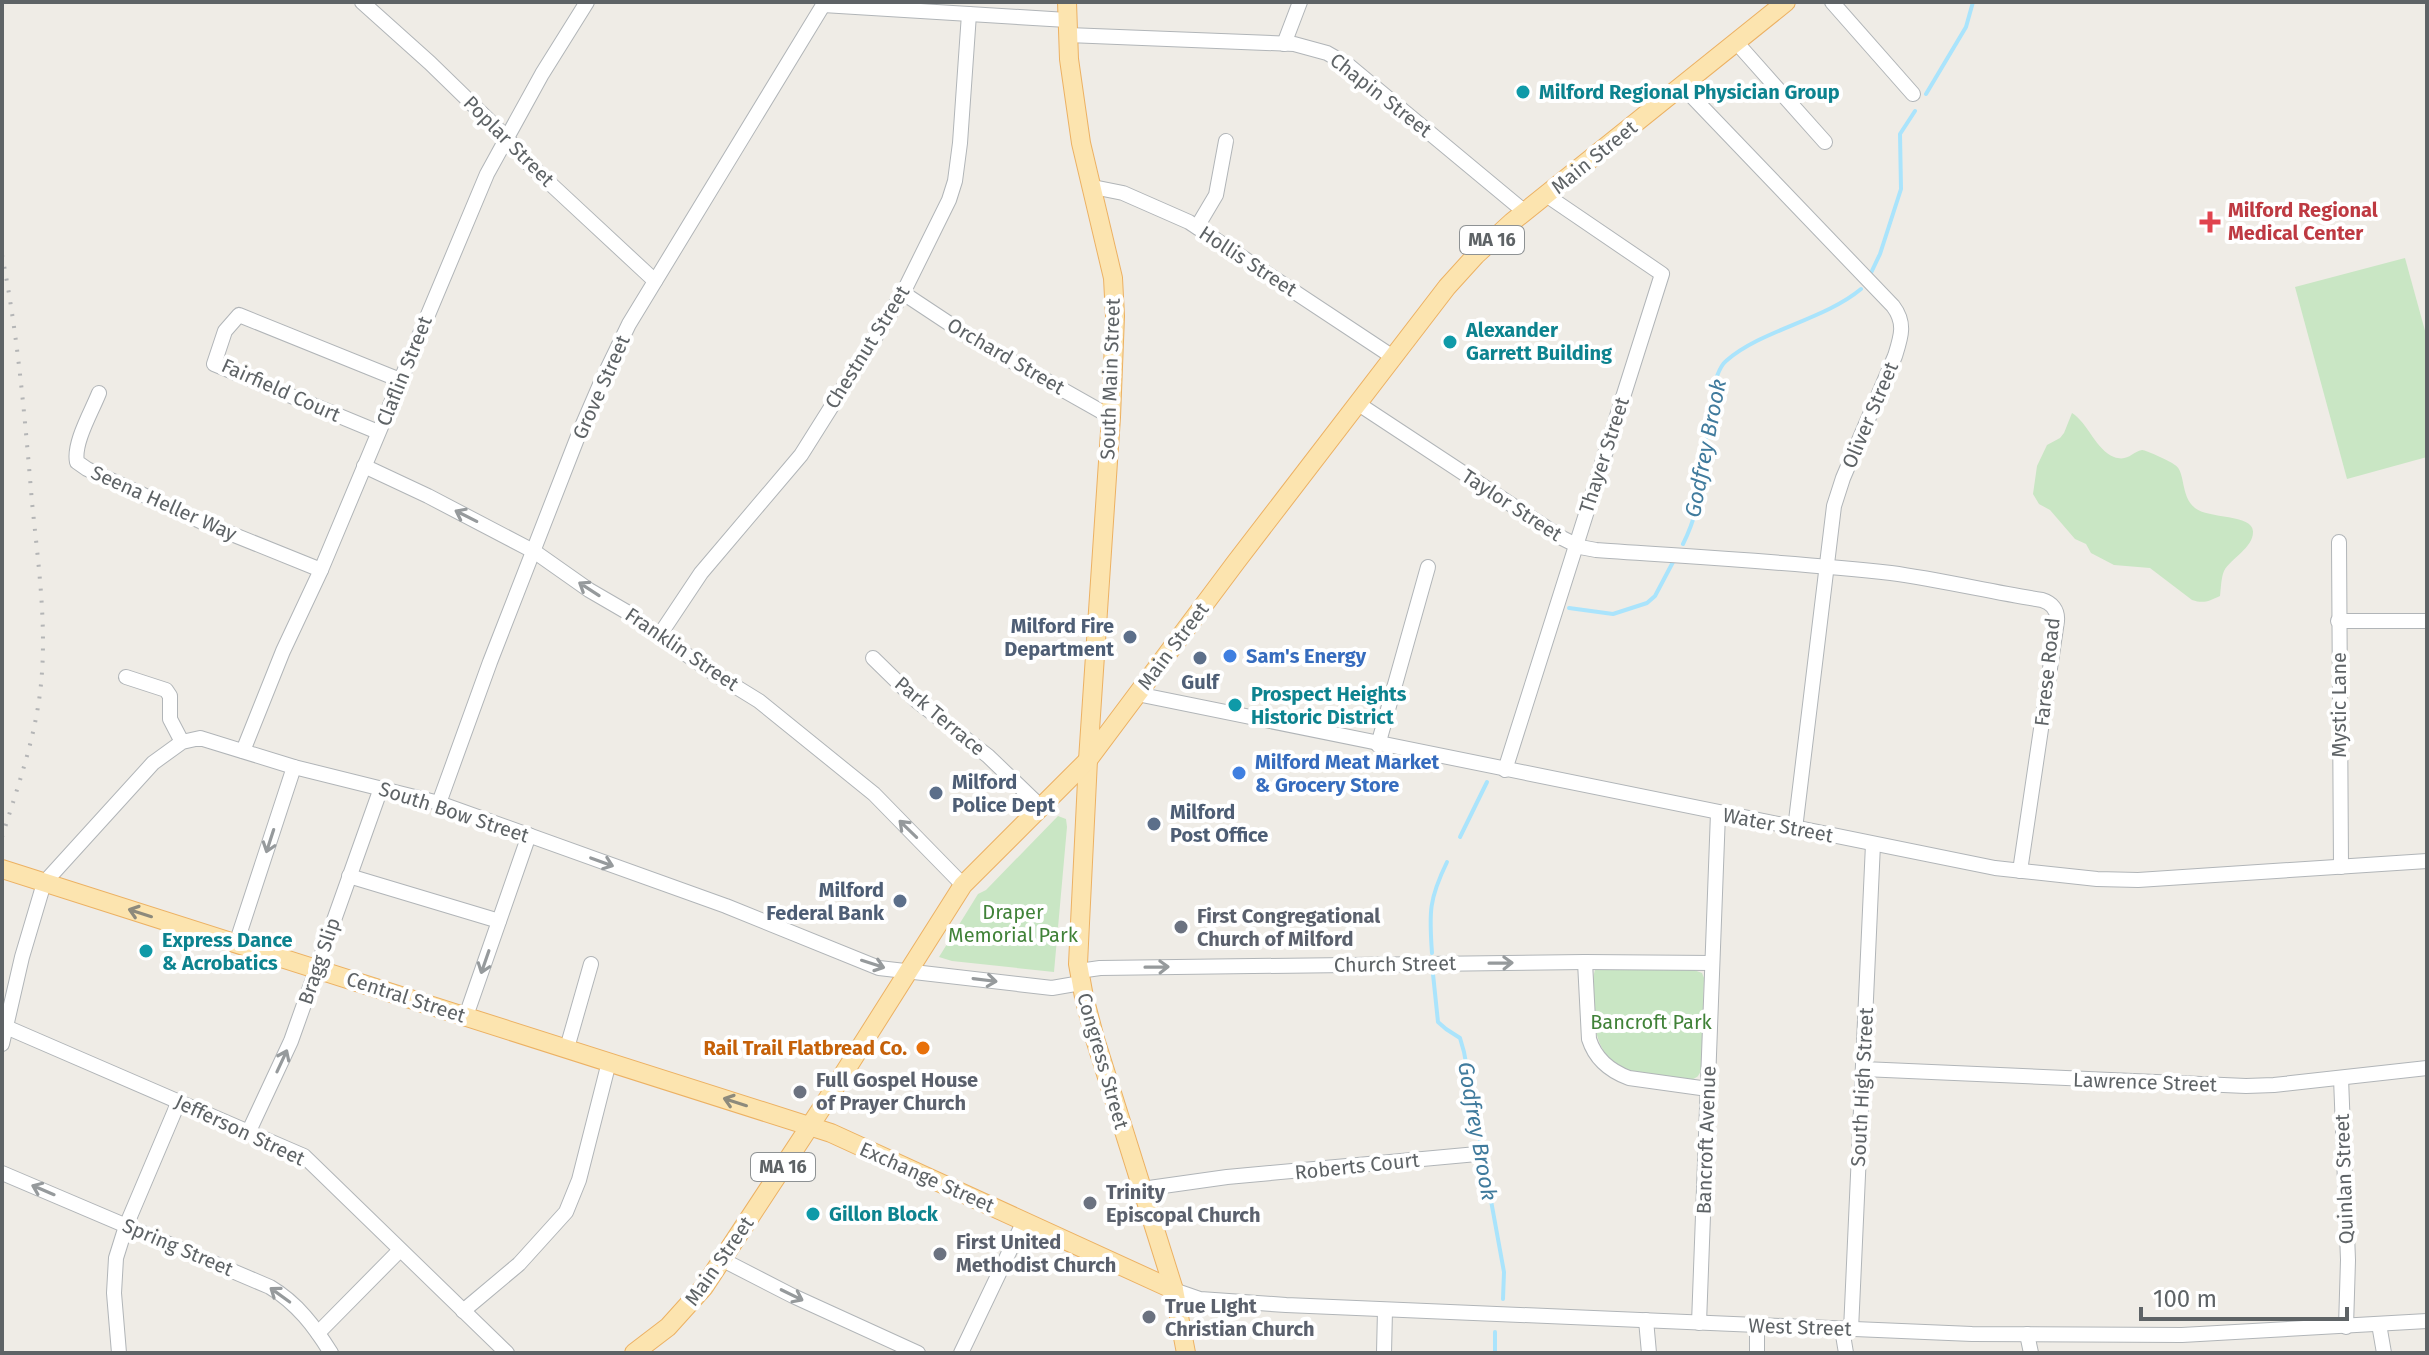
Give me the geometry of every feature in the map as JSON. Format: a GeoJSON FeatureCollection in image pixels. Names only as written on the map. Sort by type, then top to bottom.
{"type":"FeatureCollection","features":[{"type":"Feature","properties":{"kind":"main road","name":"Main Street"},"geometry":{"type":"LineString","coordinates":[[634,1353],[681,1315],[723,1260],[963,885],[1088,760],[1357,403],[1464,267],[1525,212],[1786,2]]}},
{"type":"Feature","properties":{"kind":"main road","name":"South Main Street"},"geometry":{"type":"LineString","coordinates":[[1067,19],[1081,143],[1113,278],[1115,316],[1088,760]]}},
{"type":"Feature","properties":{"kind":"main road","name":"Congress Street"},"geometry":{"type":"LineString","coordinates":[[1088,760],[1080,977],[1095,1039],[1174,1290],[1186,1353]]}},
{"type":"Feature","properties":{"kind":"main road","name":"Central Street"},"geometry":{"type":"LineString","coordinates":[[2,869],[810,1125]]}},
{"type":"Feature","properties":{"kind":"main road","name":"Exchange Street"},"geometry":{"type":"LineString","coordinates":[[810,1125],[1174,1290]]}},
{"type":"Feature","properties":{"kind":"street","name":"Poplar Street"},"geometry":{"type":"LineString","coordinates":[[362,2],[414,48],[506,137],[528,163],[655,281]]}},
{"type":"Feature","properties":{"kind":"street","name":"Claflin Street"},"geometry":{"type":"LineString","coordinates":[[243,751],[487,174],[587,2]]}},
{"type":"Feature","properties":{"kind":"street"},"geometry":{"type":"LineString","coordinates":[[1284,44],[1300,2]]}},
{"type":"Feature","properties":{"kind":"street"},"geometry":{"type":"LineString","coordinates":[[1832,2],[1913,94]]}},
{"type":"Feature","properties":{"kind":"street","name":"Chapin Street"},"geometry":{"type":"LineString","coordinates":[[819,5],[1067,19],[1316,49],[1342,61],[1525,212]]}},
{"type":"Feature","properties":{"kind":"street","name":"Grove Street"},"geometry":{"type":"LineString","coordinates":[[439,803],[490,662],[602,380],[629,324],[819,5]]}},
{"type":"Feature","properties":{"kind":"street","name":"Chestnut Street"},"geometry":{"type":"LineString","coordinates":[[659,636],[701,573],[801,455],[903,293],[949,200],[955,181],[969,14]]}},
{"type":"Feature","properties":{"kind":"street"},"geometry":{"type":"LineString","coordinates":[[1736,42],[1825,142]]}},
{"type":"Feature","properties":{"kind":"street","name":"Oliver Street"},"geometry":{"type":"LineString","coordinates":[[1682,86],[1901,316],[1902,331],[1895,356],[1837,497],[1795,829]]}},
{"type":"Feature","properties":{"kind":"street"},"geometry":{"type":"LineString","coordinates":[[1197,227],[1216,195],[1226,141]]}},
{"type":"Feature","properties":{"kind":"street","name":"Hollis Street"},"geometry":{"type":"LineString","coordinates":[[1093,187],[1123,193],[1152,204],[1197,227],[1393,357]]}},
{"type":"Feature","properties":{"kind":"street","name":"Thayer Street"},"geometry":{"type":"LineString","coordinates":[[1505,770],[1662,274],[1546,195]]}},
{"type":"Feature","properties":{"kind":"street","name":"Orchard Street"},"geometry":{"type":"LineString","coordinates":[[903,293],[971,338],[1111,417]]}},
{"type":"Feature","properties":{"kind":"street","name":"Fairfield Court"},"geometry":{"type":"LineString","coordinates":[[378,432],[214,364],[225,331],[239,315],[400,380]]}},
{"type":"Feature","properties":{"kind":"street","name":"Seena Heller Way"},"geometry":{"type":"LineString","coordinates":[[99,393],[78,445],[77,462],[202,522],[321,570]]}},
{"type":"Feature","properties":{"kind":"street","name":"Taylor Street"},"geometry":{"type":"LineString","coordinates":[[1357,403],[1576,545],[1596,550],[1827,567]]}},
{"type":"Feature","properties":{"kind":"street","name":"Franklin Street"},"geometry":{"type":"LineString","coordinates":[[364,466],[535,552],[759,701],[874,794],[963,885]]}},
{"type":"Feature","properties":{"kind":"street","name":"Mystic Lane"},"geometry":{"type":"LineString","coordinates":[[2339,542],[2341,867]]}},
{"type":"Feature","properties":{"kind":"street"},"geometry":{"type":"LineString","coordinates":[[1378,745],[1428,567]]}},
{"type":"Feature","properties":{"kind":"street","name":"Farese Road"},"geometry":{"type":"LineString","coordinates":[[1827,567],[1953,582],[2042,600],[2056,611],[2020,871]]}},
{"type":"Feature","properties":{"kind":"street"},"geometry":{"type":"LineString","coordinates":[[2338,621],[2427,621]]}},
{"type":"Feature","properties":{"kind":"street","name":"Park Terrace"},"geometry":{"type":"LineString","coordinates":[[873,658],[918,702],[988,756],[1041,807]]}},
{"type":"Feature","properties":{"kind":"street"},"geometry":{"type":"LineString","coordinates":[[2,1044],[22,957],[44,883],[153,763],[182,742],[170,719],[170,696],[166,690],[126,677]]}},
{"type":"Feature","properties":{"kind":"street","name":"Water Street"},"geometry":{"type":"LineString","coordinates":[[1137,694],[1795,829],[2020,871],[2128,880],[2427,861]]}},
{"type":"Feature","properties":{"kind":"street","name":"South Bow Street"},"geometry":{"type":"LineString","coordinates":[[182,742],[200,738],[294,767],[439,803],[726,906],[879,968],[1052,988],[1080,977]]}},
{"type":"Feature","properties":{"kind":"street"},"geometry":{"type":"LineString","coordinates":[[236,944],[294,767]]}},
{"type":"Feature","properties":{"kind":"street","name":"Bragg Slip"},"geometry":{"type":"LineString","coordinates":[[249,1131],[291,1041],[381,788]]}},
{"type":"Feature","properties":{"kind":"street","name":"Bancroft Avenue"},"geometry":{"type":"LineString","coordinates":[[1699,1323],[1718,813]]}},
{"type":"Feature","properties":{"kind":"street"},"geometry":{"type":"LineString","coordinates":[[466,1016],[529,835]]}},
{"type":"Feature","properties":{"kind":"street","name":"South High Street"},"geometry":{"type":"LineString","coordinates":[[1846,1353],[1873,844]]}},
{"type":"Feature","properties":{"kind":"street"},"geometry":{"type":"LineString","coordinates":[[349,876],[499,921]]}},
{"type":"Feature","properties":{"kind":"street"},"geometry":{"type":"LineString","coordinates":[[1585,962],[1589,1039],[1601,1061],[1629,1078],[1708,1089]]}},
{"type":"Feature","properties":{"kind":"street","name":"Church Street"},"geometry":{"type":"LineString","coordinates":[[1080,977],[1100,968],[1712,963]]}},
{"type":"Feature","properties":{"kind":"street"},"geometry":{"type":"LineString","coordinates":[[567,1048],[591,964]]}},
{"type":"Feature","properties":{"kind":"street","name":"Jefferson Street"},"geometry":{"type":"LineString","coordinates":[[6,1027],[295,1151],[307,1159],[507,1353]]}},
{"type":"Feature","properties":{"kind":"street"},"geometry":{"type":"LineString","coordinates":[[463,1311],[519,1264],[566,1212],[579,1180],[609,1062]]}},
{"type":"Feature","properties":{"kind":"street","name":"Lawrence Street"},"geometry":{"type":"LineString","coordinates":[[1863,1069],[2260,1086],[2427,1068]]}},
{"type":"Feature","properties":{"kind":"street","name":"Quinlan Street"},"geometry":{"type":"LineString","coordinates":[[2341,1078],[2348,1260],[2346,1327]]}},
{"type":"Feature","properties":{"kind":"street"},"geometry":{"type":"LineString","coordinates":[[119,1353],[114,1293],[116,1258],[126,1226],[179,1101]]}},
{"type":"Feature","properties":{"kind":"street","name":"Roberts Court"},"geometry":{"type":"LineString","coordinates":[[1142,1189],[1227,1177],[1477,1154]]}},
{"type":"Feature","properties":{"kind":"street","name":"Spring Street"},"geometry":{"type":"LineString","coordinates":[[2,1173],[270,1287],[288,1300],[318,1333],[331,1353]]}},
{"type":"Feature","properties":{"kind":"street"},"geometry":{"type":"LineString","coordinates":[[961,1353],[1024,1221]]}},
{"type":"Feature","properties":{"kind":"street"},"geometry":{"type":"LineString","coordinates":[[318,1333],[400,1250]]}},
{"type":"Feature","properties":{"kind":"street"},"geometry":{"type":"LineString","coordinates":[[723,1260],[918,1353]]}},
{"type":"Feature","properties":{"kind":"street","name":"West Street"},"geometry":{"type":"LineString","coordinates":[[1174,1290],[1200,1299],[1385,1310],[1847,1330],[2182,1335],[2427,1321]]}},
{"type":"Feature","properties":{"kind":"street"},"geometry":{"type":"LineString","coordinates":[[1384,1353],[1385,1310]]}},
{"type":"Feature","properties":{"kind":"street"},"geometry":{"type":"LineString","coordinates":[[1646,1320],[1649,1353]]}},
{"type":"Feature","properties":{"kind":"street"},"geometry":{"type":"LineString","coordinates":[[2379,1324],[2384,1353]]}},
{"type":"Feature","properties":{"kind":"street"},"geometry":{"type":"LineString","coordinates":[[1757,1326],[1757,1353]]}},
{"type":"Feature","properties":{"kind":"street"},"geometry":{"type":"LineString","coordinates":[[2027,1334],[2031,1353]]}},
{"type":"Feature","properties":{"kind":"green space"},"geometry":{"type":"Polygon","coordinates":[[[2405,258],[2427,338],[2427,457],[2347,479],[2295,287],[2405,258]]]}},
{"type":"Feature","properties":{"kind":"green space"},"geometry":{"type":"Polygon","coordinates":[[[2072,413],[2108,454],[2123,458],[2144,450],[2169,461],[2181,473],[2187,497],[2195,508],[2239,519],[2251,526],[2252,538],[2246,548],[2224,571],[2220,596],[2200,602],[2192,600],[2150,568],[2114,565],[2091,553],[2086,544],[2075,539],[2050,510],[2039,504],[2033,494],[2037,466],[2047,445],[2064,433],[2072,413]]]}},
{"type":"Feature","properties":{"kind":"green space","name":"Draper Memorial Park"},"geometry":{"type":"Polygon","coordinates":[[[1058,816],[1066,819],[1067,827],[1054,972],[939,957],[978,894],[986,890],[1058,816]]]}},
{"type":"Feature","properties":{"kind":"green space","name":"Bancroft Park"},"geometry":{"type":"Polygon","coordinates":[[[1595,970],[1694,970],[1702,973],[1701,1071],[1697,1077],[1680,1079],[1648,1075],[1625,1069],[1610,1059],[1601,1047],[1595,1026],[1592,1001],[1595,970]]]}},
{"type":"Feature","properties":{"kind":"waterway","name":"Godfrey Brook"},"geometry":{"type":"LineString","coordinates":[[1926,94],[1966,27],[1973,2]]}},
{"type":"Feature","properties":{"kind":"waterway","name":"Godfrey Brook"},"geometry":{"type":"LineString","coordinates":[[1870,275],[1901,189],[1900,134],[1915,111]]}},
{"type":"Feature","properties":{"kind":"waterway","name":"Godfrey Brook"},"geometry":{"type":"LineString","coordinates":[[1683,544],[1701,486],[1711,400],[1726,361],[1740,350],[1829,309],[1861,289]]}},
{"type":"Feature","properties":{"kind":"waterway","name":"Godfrey Brook"},"geometry":{"type":"LineString","coordinates":[[1569,608],[1613,614],[1647,603],[1655,596],[1673,562]]}},
{"type":"Feature","properties":{"kind":"waterway","name":"Godfrey Brook"},"geometry":{"type":"LineString","coordinates":[[1460,837],[1487,782]]}},
{"type":"Feature","properties":{"kind":"waterway","name":"Godfrey Brook"},"geometry":{"type":"LineString","coordinates":[[1432,953],[1432,906],[1447,862]]}},
{"type":"Feature","properties":{"kind":"waterway","name":"Godfrey Brook"},"geometry":{"type":"LineString","coordinates":[[1433,974],[1438,1022],[1460,1038],[1464,1052],[1504,1272],[1503,1299]]}},
{"type":"Feature","properties":{"kind":"waterway","name":"Godfrey Brook"},"geometry":{"type":"LineString","coordinates":[[1495,1332],[1495,1353]]}},
{"type":"Feature","properties":{"kind":"railway"},"geometry":{"type":"LineString","coordinates":[[2,255],[20,378],[43,639],[35,723],[2,837]]}},
{"type":"Feature","properties":{"kind":"place","name":"Milford Regional Physician Group"},"geometry":{"type":"Point","coordinates":[1523,92]}},
{"type":"Feature","properties":{"kind":"place","name":"Milford Regional Medical Center"},"geometry":{"type":"Point","coordinates":[2210,222]}},
{"type":"Feature","properties":{"kind":"place","name":"Alexander Garrett Building"},"geometry":{"type":"Point","coordinates":[1450,342]}},
{"type":"Feature","properties":{"kind":"place","name":"Milford Fire Department"},"geometry":{"type":"Point","coordinates":[1130,637]}},
{"type":"Feature","properties":{"kind":"place","name":"Sam's Energy"},"geometry":{"type":"Point","coordinates":[1230,656]}},
{"type":"Feature","properties":{"kind":"place","name":"Gulf"},"geometry":{"type":"Point","coordinates":[1200,658]}},
{"type":"Feature","properties":{"kind":"place","name":"Prospect Heights Historic District"},"geometry":{"type":"Point","coordinates":[1235,705]}},
{"type":"Feature","properties":{"kind":"place","name":"Milford Meat Market & Grocery Store"},"geometry":{"type":"Point","coordinates":[1239,773]}},
{"type":"Feature","properties":{"kind":"place","name":"Milford Police Dept"},"geometry":{"type":"Point","coordinates":[936,793]}},
{"type":"Feature","properties":{"kind":"place","name":"Milford Post Office"},"geometry":{"type":"Point","coordinates":[1154,824]}},
{"type":"Feature","properties":{"kind":"place","name":"Milford Federal Bank"},"geometry":{"type":"Point","coordinates":[900,901]}},
{"type":"Feature","properties":{"kind":"place","name":"First Congregational Church of Milford"},"geometry":{"type":"Point","coordinates":[1181,927]}},
{"type":"Feature","properties":{"kind":"place","name":"Express Dance & Acrobatics"},"geometry":{"type":"Point","coordinates":[146,951]}},
{"type":"Feature","properties":{"kind":"place","name":"Rail Trail Flatbread Co."},"geometry":{"type":"Point","coordinates":[923,1048]}},
{"type":"Feature","properties":{"kind":"place","name":"Full Gospel House of Prayer Church"},"geometry":{"type":"Point","coordinates":[800,1092]}},
{"type":"Feature","properties":{"kind":"place","name":"Trinity Episcopal Church"},"geometry":{"type":"Point","coordinates":[1090,1203]}},
{"type":"Feature","properties":{"kind":"place","name":"Gillon Block"},"geometry":{"type":"Point","coordinates":[813,1214]}},
{"type":"Feature","properties":{"kind":"place","name":"First United Methodist Church"},"geometry":{"type":"Point","coordinates":[940,1254]}},
{"type":"Feature","properties":{"kind":"place","name":"True LIght Christian Church"},"geometry":{"type":"Point","coordinates":[1149,1317]}}]}
